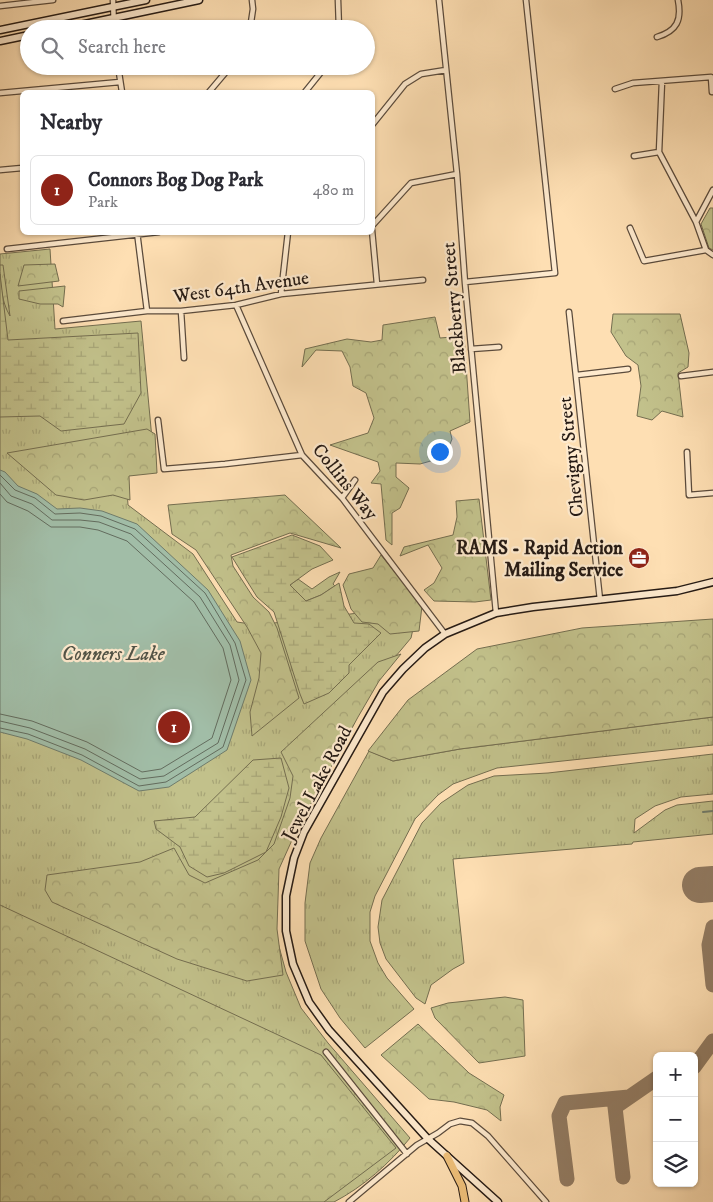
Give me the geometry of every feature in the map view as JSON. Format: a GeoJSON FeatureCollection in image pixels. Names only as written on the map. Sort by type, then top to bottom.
{"type":"FeatureCollection","features":[{"type":"Feature","properties":{"kind":"main road"},"geometry":{"type":"LineString","coordinates":[[44,20],[114,4],[146,0]]}},
{"type":"Feature","properties":{"kind":"main road"},"geometry":{"type":"LineString","coordinates":[[104,20],[198,0]]}},
{"type":"Feature","properties":{"kind":"main road"},"geometry":{"type":"LineString","coordinates":[[0,30],[20,25]]}},
{"type":"Feature","properties":{"kind":"main road"},"geometry":{"type":"LineString","coordinates":[[0,41],[20,37]]}},
{"type":"Feature","properties":{"kind":"main road","name":"Jewel Lake Road"},"geometry":{"type":"LineString","coordinates":[[498,1202],[427,1138],[329,1030],[309,1002],[293,964],[285,916],[289,879],[294,858],[304,832],[382,692],[425,648],[445,634],[496,613],[684,590],[713,582]]}},
{"type":"Feature","properties":{"kind":"main road"},"geometry":{"type":"LineString","coordinates":[[447,1156],[462,1186],[466,1202]]}},
{"type":"Feature","properties":{"kind":"street"},"geometry":{"type":"LineString","coordinates":[[0,6],[53,0]]}},
{"type":"Feature","properties":{"kind":"street"},"geometry":{"type":"LineString","coordinates":[[252,0],[252,20]]}},
{"type":"Feature","properties":{"kind":"street"},"geometry":{"type":"LineString","coordinates":[[338,0],[339,20]]}},
{"type":"Feature","properties":{"kind":"street","name":"Blackberry Street"},"geometry":{"type":"LineString","coordinates":[[439,0],[458,174],[465,282],[496,613]]}},
{"type":"Feature","properties":{"kind":"street"},"geometry":{"type":"LineString","coordinates":[[465,282],[555,273],[526,0]]}},
{"type":"Feature","properties":{"kind":"street"},"geometry":{"type":"LineString","coordinates":[[657,37],[669,34],[676,25],[680,13],[678,0]]}},
{"type":"Feature","properties":{"kind":"street"},"geometry":{"type":"LineString","coordinates":[[114,4],[114,18]]}},
{"type":"Feature","properties":{"kind":"street"},"geometry":{"type":"LineString","coordinates":[[375,121],[405,84],[421,74],[446,70]]}},
{"type":"Feature","properties":{"kind":"street"},"geometry":{"type":"LineString","coordinates":[[119,75],[122,90]]}},
{"type":"Feature","properties":{"kind":"street"},"geometry":{"type":"LineString","coordinates":[[211,90],[223,75]]}},
{"type":"Feature","properties":{"kind":"street"},"geometry":{"type":"LineString","coordinates":[[307,90],[319,75]]}},
{"type":"Feature","properties":{"kind":"street"},"geometry":{"type":"LineString","coordinates":[[615,89],[633,83],[711,77],[712,92]]}},
{"type":"Feature","properties":{"kind":"street"},"geometry":{"type":"LineString","coordinates":[[662,81],[658,152],[696,222],[706,250],[713,255]]}},
{"type":"Feature","properties":{"kind":"street"},"geometry":{"type":"LineString","coordinates":[[33,90],[120,82]]}},
{"type":"Feature","properties":{"kind":"street"},"geometry":{"type":"LineString","coordinates":[[0,93],[20,91]]}},
{"type":"Feature","properties":{"kind":"street"},"geometry":{"type":"LineString","coordinates":[[634,156],[658,152]]}},
{"type":"Feature","properties":{"kind":"street"},"geometry":{"type":"LineString","coordinates":[[0,170],[20,168]]}},
{"type":"Feature","properties":{"kind":"street"},"geometry":{"type":"LineString","coordinates":[[375,225],[411,183],[458,174]]}},
{"type":"Feature","properties":{"kind":"street"},"geometry":{"type":"LineString","coordinates":[[696,222],[713,190]]}},
{"type":"Feature","properties":{"kind":"street"},"geometry":{"type":"LineString","coordinates":[[630,228],[644,261],[706,250]]}},
{"type":"Feature","properties":{"kind":"street"},"geometry":{"type":"LineString","coordinates":[[8,249],[128,235]]}},
{"type":"Feature","properties":{"kind":"street"},"geometry":{"type":"LineString","coordinates":[[137,235],[147,311]]}},
{"type":"Feature","properties":{"kind":"street"},"geometry":{"type":"LineString","coordinates":[[281,294],[288,235]]}},
{"type":"Feature","properties":{"kind":"street"},"geometry":{"type":"LineString","coordinates":[[373,235],[377,284]]}},
{"type":"Feature","properties":{"kind":"street","name":"West 64th Avenue"},"geometry":{"type":"LineString","coordinates":[[63,321],[147,311],[181,311],[236,305],[281,294],[423,280]]}},
{"type":"Feature","properties":{"kind":"street","name":"Collins Way"},"geometry":{"type":"LineString","coordinates":[[236,305],[302,455],[342,498],[445,634]]}},
{"type":"Feature","properties":{"kind":"street"},"geometry":{"type":"LineString","coordinates":[[181,311],[184,358]]}},
{"type":"Feature","properties":{"kind":"street","name":"Chevigny Street"},"geometry":{"type":"LineString","coordinates":[[569,312],[600,600]]}},
{"type":"Feature","properties":{"kind":"street"},"geometry":{"type":"LineString","coordinates":[[471,349],[499,347]]}},
{"type":"Feature","properties":{"kind":"street"},"geometry":{"type":"LineString","coordinates":[[576,375],[628,369]]}},
{"type":"Feature","properties":{"kind":"street"},"geometry":{"type":"LineString","coordinates":[[681,376],[713,372]]}},
{"type":"Feature","properties":{"kind":"street"},"geometry":{"type":"LineString","coordinates":[[158,420],[164,469],[302,455]]}},
{"type":"Feature","properties":{"kind":"street"},"geometry":{"type":"LineString","coordinates":[[687,452],[690,495],[713,493]]}},
{"type":"Feature","properties":{"kind":"street"},"geometry":{"type":"LineString","coordinates":[[342,498],[355,480]]}},
{"type":"Feature","properties":{"kind":"street"},"geometry":{"type":"LineString","coordinates":[[326,1052],[407,1154]]}},
{"type":"Feature","properties":{"kind":"street"},"geometry":{"type":"LineString","coordinates":[[349,1202],[427,1138],[450,1124],[460,1121],[472,1123],[488,1136],[546,1202]]}},
{"type":"Feature","properties":{"kind":"green space"},"geometry":{"type":"Polygon","coordinates":[[[710,208],[713,208],[713,250],[709,248],[701,224],[710,208]]]}},
{"type":"Feature","properties":{"kind":"green space"},"geometry":{"type":"Polygon","coordinates":[[[50,249],[55,329],[141,321],[155,471],[126,475],[128,505],[193,554],[237,622],[257,625],[418,606],[411,638],[375,681],[277,863],[272,921],[286,972],[301,1008],[328,1043],[410,1138],[375,1174],[334,1202],[0,1202],[0,254],[50,249]]]}},
{"type":"Feature","properties":{"kind":"green space"},"geometry":{"type":"Polygon","coordinates":[[[55,264],[59,281],[18,286],[24,265],[55,264]]]}},
{"type":"Feature","properties":{"kind":"green space"},"geometry":{"type":"Polygon","coordinates":[[[0,265],[3,265],[10,316],[3,298],[0,265]]]}},
{"type":"Feature","properties":{"kind":"green space"},"geometry":{"type":"Polygon","coordinates":[[[0,274],[8,340],[138,333],[141,393],[124,424],[61,431],[40,416],[0,417],[0,274]]]}},
{"type":"Feature","properties":{"kind":"green space"},"geometry":{"type":"Polygon","coordinates":[[[65,286],[63,307],[58,304],[40,304],[19,299],[19,291],[65,286]]]}},
{"type":"Feature","properties":{"kind":"green space"},"geometry":{"type":"Polygon","coordinates":[[[613,314],[680,314],[689,353],[688,367],[678,373],[683,417],[662,411],[652,420],[637,416],[641,386],[638,365],[626,356],[611,332],[613,314]]]}},
{"type":"Feature","properties":{"kind":"green space"},"geometry":{"type":"Polygon","coordinates":[[[435,317],[440,338],[464,336],[470,422],[450,431],[452,439],[445,457],[420,464],[396,463],[396,477],[409,488],[400,508],[392,513],[392,545],[386,540],[381,484],[371,483],[380,471],[378,462],[330,445],[368,433],[374,418],[366,393],[353,386],[350,367],[342,351],[316,350],[302,367],[305,349],[347,339],[371,342],[382,340],[383,325],[435,317]]]}},
{"type":"Feature","properties":{"kind":"green space"},"geometry":{"type":"Polygon","coordinates":[[[147,429],[155,434],[157,473],[129,476],[130,500],[113,495],[84,500],[56,495],[7,453],[147,429]]]}},
{"type":"Feature","properties":{"kind":"green space"},"geometry":{"type":"Polygon","coordinates":[[[285,495],[341,548],[290,533],[231,555],[233,566],[253,597],[269,612],[277,628],[299,698],[252,736],[250,712],[259,678],[261,653],[247,627],[196,550],[172,534],[168,505],[285,495]]]}},
{"type":"Feature","properties":{"kind":"green space"},"geometry":{"type":"Polygon","coordinates":[[[479,499],[491,600],[475,602],[434,601],[424,590],[434,583],[442,568],[428,545],[400,556],[404,547],[453,535],[457,517],[456,501],[479,499]]]}},
{"type":"Feature","properties":{"kind":"green space"},"geometry":{"type":"Polygon","coordinates":[[[292,535],[320,546],[333,560],[312,569],[290,585],[306,601],[321,595],[339,583],[344,606],[354,623],[369,624],[381,633],[349,665],[349,673],[329,693],[304,704],[274,612],[257,597],[232,557],[292,535]]]}},
{"type":"Feature","properties":{"kind":"green space"},"geometry":{"type":"Polygon","coordinates":[[[381,555],[422,606],[419,631],[390,634],[378,624],[362,622],[351,609],[343,585],[349,574],[373,568],[381,555]]]}},
{"type":"Feature","properties":{"kind":"green space"},"geometry":{"type":"Polygon","coordinates":[[[340,572],[333,584],[335,586],[321,595],[306,601],[290,585],[298,579],[312,589],[340,572]]]}},
{"type":"Feature","properties":{"kind":"green space"},"geometry":{"type":"Polygon","coordinates":[[[713,619],[713,717],[460,749],[393,761],[368,751],[408,700],[477,649],[582,628],[713,619]]]}},
{"type":"Feature","properties":{"kind":"green space"},"geometry":{"type":"Polygon","coordinates":[[[401,654],[379,681],[358,717],[301,820],[279,869],[277,929],[283,975],[247,981],[177,959],[52,902],[45,890],[47,875],[140,862],[174,848],[189,875],[205,883],[258,860],[274,844],[290,798],[293,776],[281,752],[378,662],[401,654]]]}},
{"type":"Feature","properties":{"kind":"green space"},"geometry":{"type":"Polygon","coordinates":[[[713,717],[713,745],[497,768],[453,784],[438,795],[415,819],[375,896],[370,912],[370,941],[378,963],[387,978],[414,1009],[365,1048],[340,1018],[321,989],[305,941],[305,903],[310,863],[321,838],[369,751],[393,761],[460,749],[713,717]]]}},
{"type":"Feature","properties":{"kind":"green space"},"geometry":{"type":"Polygon","coordinates":[[[713,754],[713,794],[681,797],[655,806],[635,819],[634,833],[665,810],[677,805],[713,801],[713,834],[633,842],[632,844],[453,859],[464,963],[431,985],[425,1004],[416,998],[386,959],[380,943],[378,927],[382,900],[422,823],[441,803],[468,785],[494,776],[548,773],[713,754]]]}},
{"type":"Feature","properties":{"kind":"green space"},"geometry":{"type":"Polygon","coordinates":[[[281,758],[289,788],[281,817],[266,852],[224,873],[207,877],[189,866],[180,847],[156,829],[154,821],[195,817],[253,760],[281,758]]]}},
{"type":"Feature","properties":{"kind":"green space"},"geometry":{"type":"Polygon","coordinates":[[[0,905],[321,1055],[396,1148],[324,1202],[0,1202],[0,905]]]}},
{"type":"Feature","properties":{"kind":"green space"},"geometry":{"type":"Polygon","coordinates":[[[505,997],[523,1000],[525,1056],[479,1063],[435,1018],[431,1008],[448,1003],[505,997]]]}},
{"type":"Feature","properties":{"kind":"green space"},"geometry":{"type":"Polygon","coordinates":[[[418,1024],[469,1073],[504,1095],[500,1107],[501,1121],[487,1110],[454,1102],[429,1099],[381,1055],[418,1024]]]}},
{"type":"Feature","properties":{"kind":"water","name":"Conners Lake"},"geometry":{"type":"Polygon","coordinates":[[[0,470],[5,472],[18,486],[37,494],[57,509],[80,508],[102,511],[137,524],[208,590],[240,641],[251,680],[227,750],[169,787],[139,791],[81,760],[27,739],[0,732],[0,470]]]}},
{"type":"Feature","properties":{"kind":"waterway"},"geometry":{"type":"LineString","coordinates":[[703,812],[713,811]]}},
{"type":"Feature","properties":{"kind":"taxiway"},"geometry":{"type":"LineString","coordinates":[[713,927],[709,945],[713,985]]}},
{"type":"Feature","properties":{"kind":"taxiway"},"geometry":{"type":"LineString","coordinates":[[698,1062],[713,1041]]}},
{"type":"Feature","properties":{"kind":"taxiway"},"geometry":{"type":"LineString","coordinates":[[623,1177],[615,1107],[653,1081]]}},
{"type":"Feature","properties":{"kind":"taxiway"},"geometry":{"type":"LineString","coordinates":[[567,1179],[559,1116],[565,1103],[629,1097]]}},
{"type":"Feature","properties":{"kind":"runway"},"geometry":{"type":"LineString","coordinates":[[700,885],[713,884]]}},
{"type":"Feature","properties":{"kind":"place","name":"RAMS - Rapid Action Mailing Service"},"geometry":{"type":"Point","coordinates":[639,558]}},
{"type":"Feature","properties":{"kind":"place","name":"Connors Bog Dog Park"},"geometry":{"type":"Point","coordinates":[174,727]}}]}
